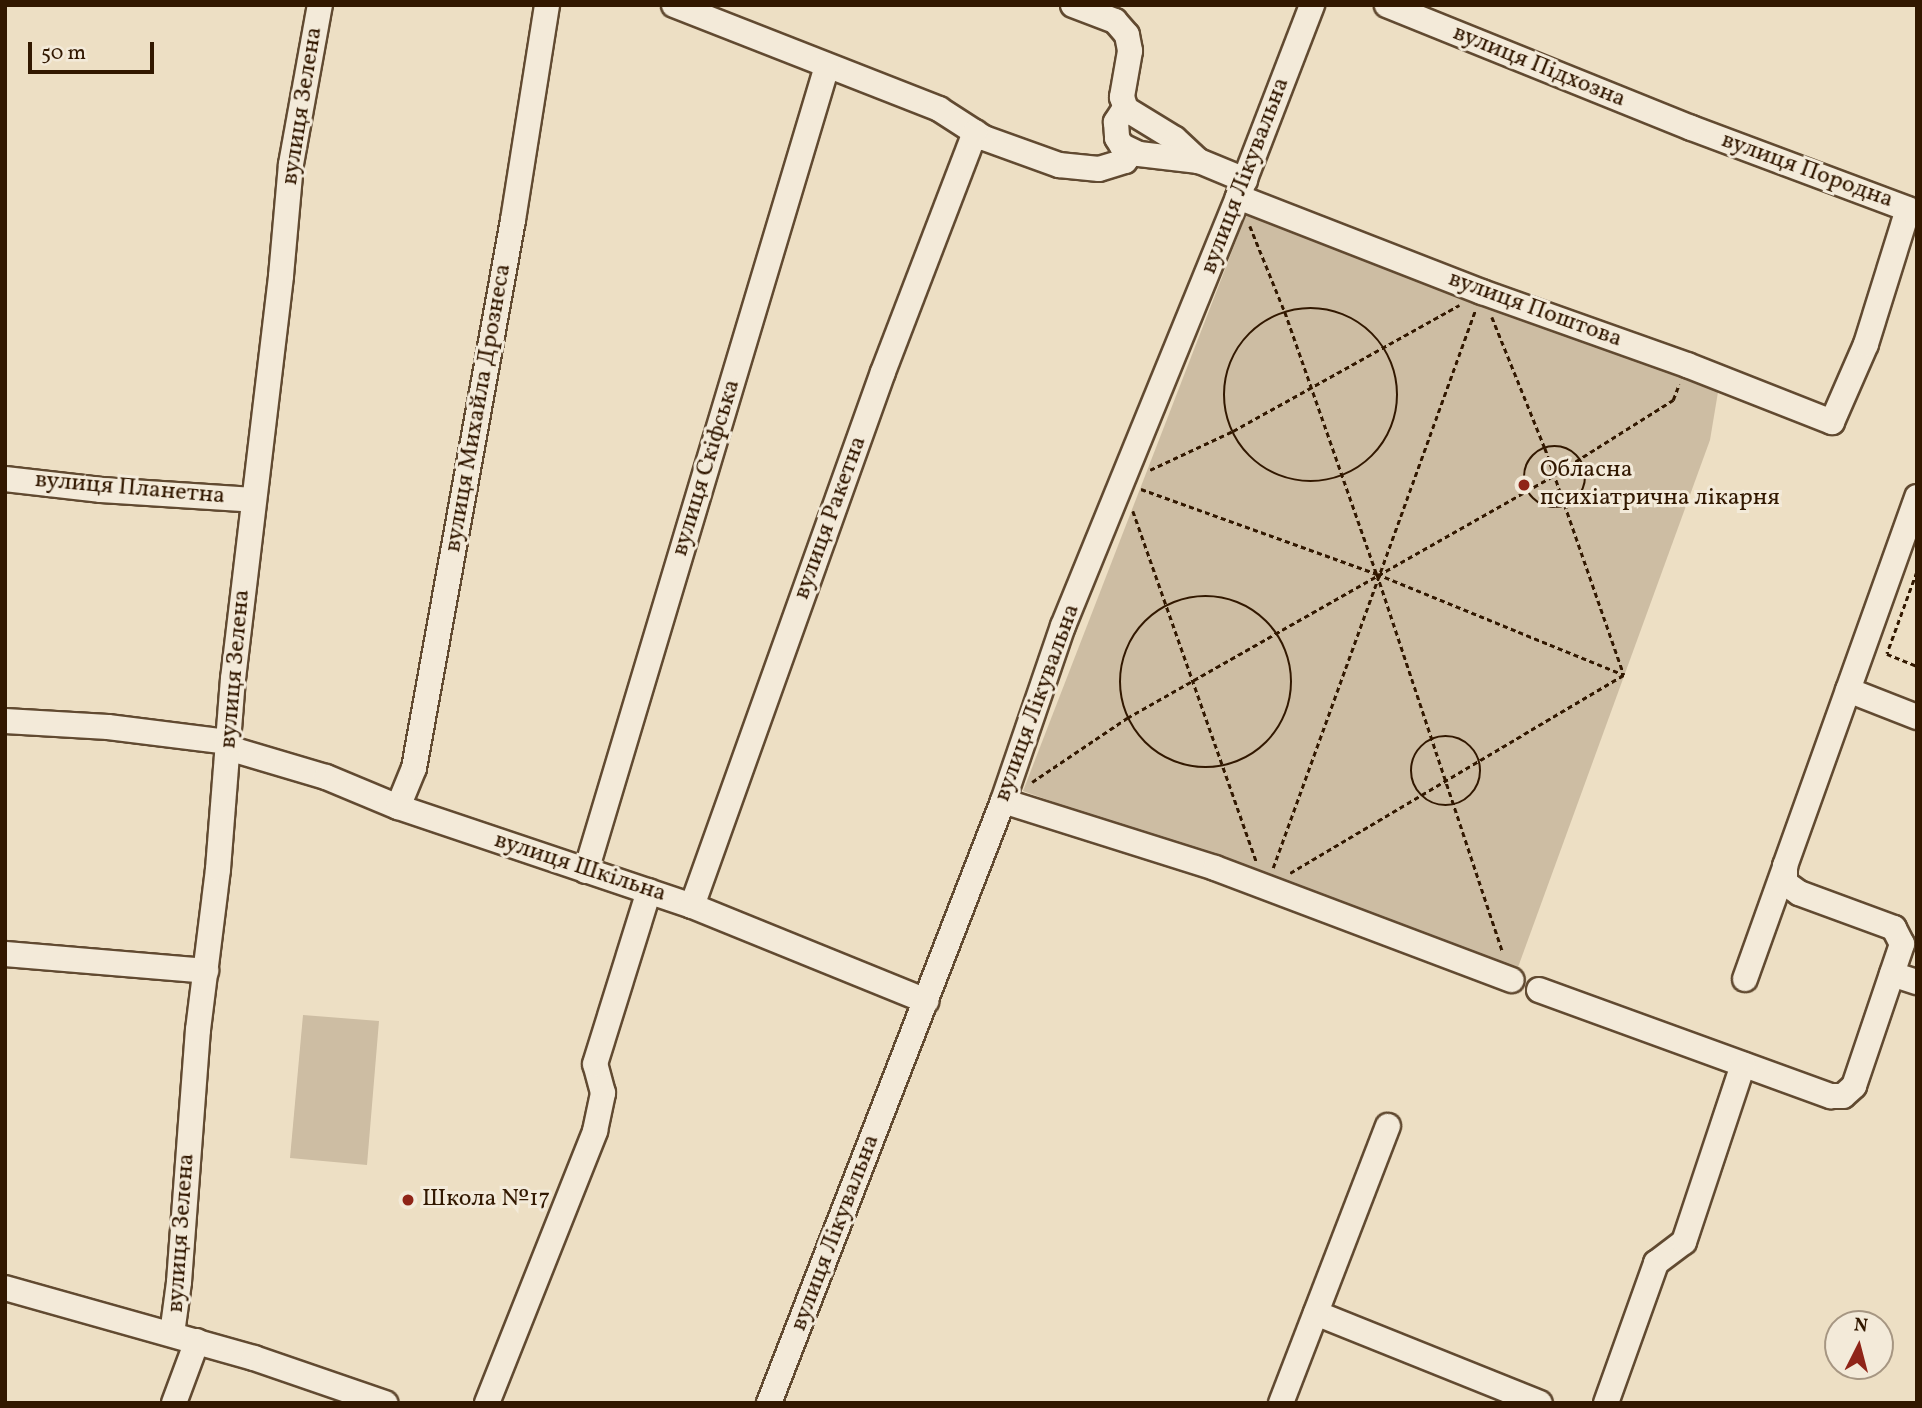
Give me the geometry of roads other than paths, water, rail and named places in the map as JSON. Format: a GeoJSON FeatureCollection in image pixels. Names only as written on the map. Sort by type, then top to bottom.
{"type":"FeatureCollection","features":[{"type":"Feature","properties":{"kind":"street","name":"вулиця Зелена"},"geometry":{"type":"LineString","coordinates":[[172,1334],[228,745],[291,164],[320,5]]}},
{"type":"Feature","properties":{"kind":"street","name":"вулиця Михайла Дрознеса"},"geometry":{"type":"LineString","coordinates":[[398,807],[414,768],[513,220],[547,5]]}},
{"type":"Feature","properties":{"kind":"street"},"geometry":{"type":"LineString","coordinates":[[674,5],[939,109],[975,132],[1059,166],[1085,170],[1112,167],[1125,161],[1131,152]]}},
{"type":"Feature","properties":{"kind":"street"},"geometry":{"type":"LineString","coordinates":[[1073,5],[1115,21],[1126,35],[1130,51],[1122,97],[1125,108],[1175,139],[1199,161]]}},
{"type":"Feature","properties":{"kind":"street","name":"вулиця Лікувальна"},"geometry":{"type":"LineString","coordinates":[[769,1403],[1003,801],[1063,626],[1242,188],[1312,5]]}},
{"type":"Feature","properties":{"kind":"street","name":"вулиця Підхозна"},"geometry":{"type":"LineString","coordinates":[[1387,5],[1691,128]]}},
{"type":"Feature","properties":{"kind":"street","name":"вулиця Скіфська"},"geometry":{"type":"LineString","coordinates":[[586,871],[827,66]]}},
{"type":"Feature","properties":{"kind":"street"},"geometry":{"type":"LineString","coordinates":[[1125,108],[1119,116],[1116,130],[1122,146],[1131,152],[1199,161]]}},
{"type":"Feature","properties":{"kind":"street","name":"вулиця Породна"},"geometry":{"type":"LineString","coordinates":[[1691,128],[1908,209],[1866,344],[1832,422]]}},
{"type":"Feature","properties":{"kind":"street","name":"вулиця Ракетна"},"geometry":{"type":"LineString","coordinates":[[692,906],[883,372],[975,132]]}},
{"type":"Feature","properties":{"kind":"street","name":"вулиця Поштова"},"geometry":{"type":"LineString","coordinates":[[1199,161],[1242,188],[1482,292],[1687,365],[1832,422]]}},
{"type":"Feature","properties":{"kind":"street","name":"вулиця Планетна"},"geometry":{"type":"LineString","coordinates":[[5,479],[100,490],[254,500]]}},
{"type":"Feature","properties":{"kind":"street"},"geometry":{"type":"LineString","coordinates":[[1745,979],[1917,497]]}},
{"type":"Feature","properties":{"kind":"street"},"geometry":{"type":"LineString","coordinates":[[1848,690],[1917,717]]}},
{"type":"Feature","properties":{"kind":"street","name":"вулиця Шкільна"},"geometry":{"type":"LineString","coordinates":[[5,721],[108,727],[228,745],[326,777],[398,807],[692,906],[926,1001]]}},
{"type":"Feature","properties":{"kind":"street"},"geometry":{"type":"LineString","coordinates":[[1003,801],[1266,887],[1512,980]]}},
{"type":"Feature","properties":{"kind":"street"},"geometry":{"type":"LineString","coordinates":[[1539,990],[1831,1096],[1843,1096],[1854,1086],[1902,944],[1894,928],[1799,893],[1784,883],[1785,866]]}},
{"type":"Feature","properties":{"kind":"street"},"geometry":{"type":"LineString","coordinates":[[487,1403],[595,1131],[603,1093],[596,1064],[649,891]]}},
{"type":"Feature","properties":{"kind":"street"},"geometry":{"type":"LineString","coordinates":[[5,954],[206,971]]}},
{"type":"Feature","properties":{"kind":"street"},"geometry":{"type":"LineString","coordinates":[[1892,974],[1917,982]]}},
{"type":"Feature","properties":{"kind":"street"},"geometry":{"type":"LineString","coordinates":[[1606,1403],[1656,1262],[1684,1242],[1744,1065]]}},
{"type":"Feature","properties":{"kind":"street"},"geometry":{"type":"LineString","coordinates":[[1281,1403],[1388,1126]]}},
{"type":"Feature","properties":{"kind":"street"},"geometry":{"type":"LineString","coordinates":[[5,1288],[197,1341],[385,1403]]}},
{"type":"Feature","properties":{"kind":"street"},"geometry":{"type":"LineString","coordinates":[[1316,1313],[1540,1403]]}},
{"type":"Feature","properties":{"kind":"street","name":"вулиця Зелена"},"geometry":{"type":"LineString","coordinates":[[174,1403],[197,1341]]}},
{"type":"Feature","properties":{"kind":"place","name":"Обласна психіатрична лікарня"},"geometry":{"type":"Point","coordinates":[1524,485]}},
{"type":"Feature","properties":{"kind":"place","name":"Школа №17"},"geometry":{"type":"Point","coordinates":[408,1200]}}]}
